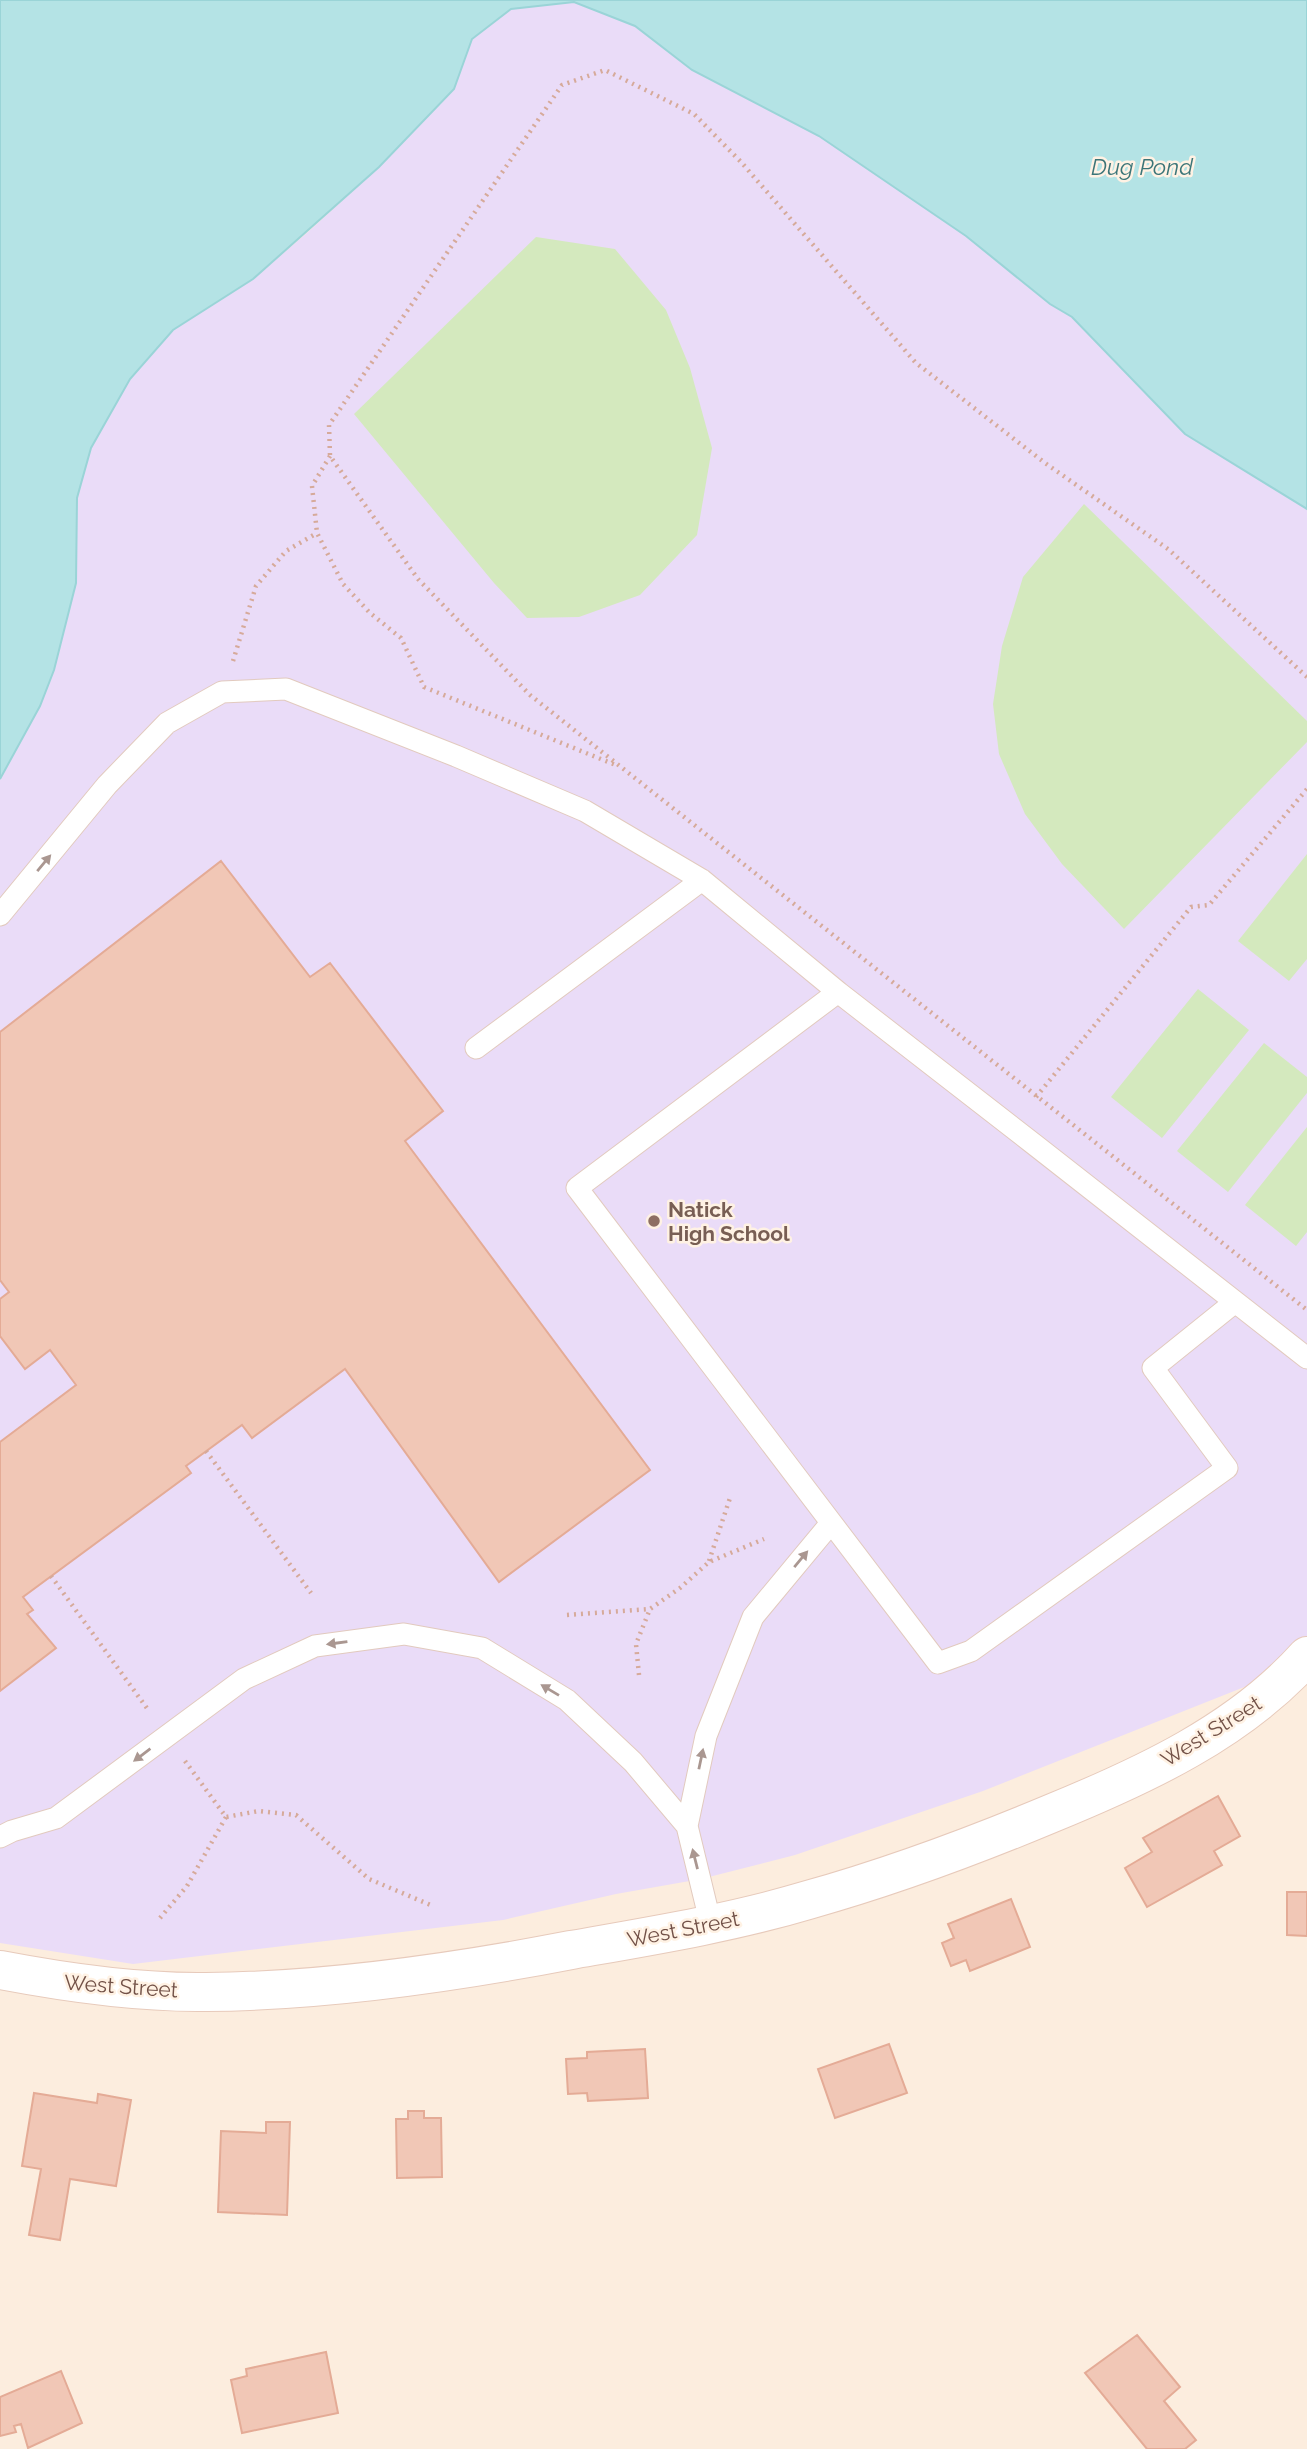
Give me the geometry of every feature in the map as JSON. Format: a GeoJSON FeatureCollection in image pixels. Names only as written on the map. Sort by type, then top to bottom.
{"type":"FeatureCollection","features":[{"type":"Feature","properties":{"kind":"street","name":"West Street"},"geometry":{"type":"LineString","coordinates":[[0,1970],[57,1981],[135,1989],[205,1992],[285,1989],[481,1966],[711,1925],[808,1900],[883,1876],[1000,1835],[1093,1797],[1213,1735],[1255,1706],[1307,1656]]}},
{"type":"Feature","properties":{"kind":"lane"},"geometry":{"type":"LineString","coordinates":[[0,915],[107,785],[167,723],[222,692],[286,690],[456,756],[585,811],[702,880],[838,992],[1307,1358]]}},
{"type":"Feature","properties":{"kind":"lane"},"geometry":{"type":"LineString","coordinates":[[476,1048],[702,880]]}},
{"type":"Feature","properties":{"kind":"lane"},"geometry":{"type":"LineString","coordinates":[[838,992],[577,1188],[938,1663],[971,1651],[1227,1468],[1153,1368],[1236,1302]]}},
{"type":"Feature","properties":{"kind":"lane"},"geometry":{"type":"LineString","coordinates":[[711,1925],[687,1826],[706,1736],[753,1617],[831,1523]]}},
{"type":"Feature","properties":{"kind":"lane"},"geometry":{"type":"LineString","coordinates":[[0,1837],[56,1818],[244,1679],[315,1646],[404,1634],[482,1648],[567,1700],[633,1762],[687,1826]]}},
{"type":"Feature","properties":{"kind":"path"},"geometry":{"type":"LineString","coordinates":[[623,769],[425,687],[401,638],[370,613],[343,584],[317,533],[312,485],[330,456],[329,425],[562,85],[605,70],[694,114],[741,162],[916,363],[1045,463],[1168,549],[1307,677]]}},
{"type":"Feature","properties":{"kind":"path"},"geometry":{"type":"LineString","coordinates":[[330,456],[418,579],[530,695],[1307,1310]]}},
{"type":"Feature","properties":{"kind":"path"},"geometry":{"type":"LineString","coordinates":[[232,664],[256,586],[286,551],[317,533]]}},
{"type":"Feature","properties":{"kind":"path"},"geometry":{"type":"LineString","coordinates":[[1036,1097],[1191,907],[1209,905],[1307,789]]}},
{"type":"Feature","properties":{"kind":"path"},"geometry":{"type":"LineString","coordinates":[[206,1451],[311,1593]]}},
{"type":"Feature","properties":{"kind":"path"},"geometry":{"type":"LineString","coordinates":[[709,1562],[731,1495]]}},
{"type":"Feature","properties":{"kind":"path"},"geometry":{"type":"LineString","coordinates":[[567,1615],[650,1609],[681,1588],[709,1562],[764,1539]]}},
{"type":"Feature","properties":{"kind":"path"},"geometry":{"type":"LineString","coordinates":[[51,1576],[226,1817]]}},
{"type":"Feature","properties":{"kind":"path"},"geometry":{"type":"LineString","coordinates":[[639,1675],[636,1644],[650,1609]]}},
{"type":"Feature","properties":{"kind":"path"},"geometry":{"type":"LineString","coordinates":[[160,1918],[187,1886],[226,1817],[258,1811],[296,1815],[369,1879],[433,1906]]}},
{"type":"Feature","properties":{"kind":"shaded area","name":"Natick High School"},"geometry":{"type":"Polygon","coordinates":[[[574,1],[635,26],[692,70],[819,136],[966,236],[1050,304],[1072,317],[1185,434],[1307,509],[1307,1662],[983,1791],[795,1855],[701,1879],[616,1894],[503,1920],[133,1964],[0,1943],[0,779],[40,706],[54,670],[76,583],[77,498],[91,448],[130,379],[173,330],[253,279],[308,232],[379,167],[454,89],[472,39],[511,9],[574,1]]]}},
{"type":"Feature","properties":{"kind":"green space"},"geometry":{"type":"Polygon","coordinates":[[[536,237],[615,249],[666,310],[690,368],[712,448],[697,535],[640,595],[579,617],[527,618],[494,583],[354,414],[536,237]]]}},
{"type":"Feature","properties":{"kind":"green space"},"geometry":{"type":"Polygon","coordinates":[[[1084,504],[1307,721],[1307,742],[1124,929],[1062,864],[1025,814],[999,754],[993,704],[1002,646],[1023,577],[1084,504]]]}},
{"type":"Feature","properties":{"kind":"green space"},"geometry":{"type":"Polygon","coordinates":[[[1307,854],[1307,959],[1289,981],[1238,941],[1307,854]]]}},
{"type":"Feature","properties":{"kind":"green space"},"geometry":{"type":"Polygon","coordinates":[[[1198,989],[1249,1030],[1162,1138],[1111,1097],[1198,989]]]}},
{"type":"Feature","properties":{"kind":"green space"},"geometry":{"type":"Polygon","coordinates":[[[1264,1043],[1307,1077],[1307,1093],[1228,1192],[1177,1151],[1264,1043]]]}},
{"type":"Feature","properties":{"kind":"green space"},"geometry":{"type":"Polygon","coordinates":[[[1307,1127],[1307,1232],[1296,1246],[1245,1205],[1307,1127]]]}},
{"type":"Feature","properties":{"kind":"water","name":"Dug Pond"},"geometry":{"type":"Polygon","coordinates":[[[0,0],[1307,0],[1307,509],[1185,434],[1072,317],[1050,304],[966,236],[819,136],[692,70],[635,26],[574,2],[511,9],[472,39],[454,89],[379,167],[253,279],[173,330],[130,379],[91,448],[77,498],[76,583],[54,670],[40,706],[0,779],[0,0]]]}},
{"type":"Feature","properties":{"kind":"building"},"geometry":{"type":"Polygon","coordinates":[[[221,861],[310,977],[330,963],[443,1111],[405,1141],[650,1470],[499,1582],[345,1369],[252,1438],[242,1425],[186,1466],[191,1473],[23,1597],[33,1610],[27,1614],[56,1648],[0,1691],[0,1442],[76,1385],[50,1350],[25,1369],[0,1336],[0,1299],[9,1292],[0,1280],[0,1032],[221,861]]]}},
{"type":"Feature","properties":{"kind":"building"},"geometry":{"type":"Polygon","coordinates":[[[1218,1796],[1240,1836],[1214,1851],[1222,1865],[1147,1907],[1125,1868],[1152,1852],[1143,1838],[1218,1796]]]}},
{"type":"Feature","properties":{"kind":"building"},"geometry":{"type":"Polygon","coordinates":[[[1287,1892],[1307,1892],[1307,1936],[1287,1935],[1287,1892]]]}},
{"type":"Feature","properties":{"kind":"building"},"geometry":{"type":"Polygon","coordinates":[[[1011,1899],[1030,1947],[970,1971],[966,1960],[951,1966],[942,1943],[954,1938],[948,1924],[1011,1899]]]}},
{"type":"Feature","properties":{"kind":"building"},"geometry":{"type":"Polygon","coordinates":[[[889,2044],[907,2093],[835,2118],[818,2069],[889,2044]]]}},
{"type":"Feature","properties":{"kind":"building"},"geometry":{"type":"Polygon","coordinates":[[[645,2049],[648,2098],[588,2101],[587,2093],[568,2094],[566,2059],[587,2058],[587,2052],[645,2049]]]}},
{"type":"Feature","properties":{"kind":"building"},"geometry":{"type":"Polygon","coordinates":[[[34,2093],[97,2103],[98,2094],[131,2100],[116,2186],[70,2179],[60,2240],[29,2235],[41,2169],[22,2166],[34,2093]]]}},
{"type":"Feature","properties":{"kind":"building"},"geometry":{"type":"Polygon","coordinates":[[[408,2111],[424,2111],[424,2118],[441,2118],[442,2177],[397,2178],[396,2119],[408,2119],[408,2111]]]}},
{"type":"Feature","properties":{"kind":"building"},"geometry":{"type":"Polygon","coordinates":[[[266,2122],[290,2122],[287,2215],[218,2212],[221,2131],[266,2133],[266,2122]]]}},
{"type":"Feature","properties":{"kind":"building"},"geometry":{"type":"Polygon","coordinates":[[[1137,2335],[1180,2387],[1164,2401],[1196,2440],[1185,2449],[1147,2449],[1085,2373],[1137,2335]]]}},
{"type":"Feature","properties":{"kind":"building"},"geometry":{"type":"Polygon","coordinates":[[[326,2352],[338,2413],[242,2433],[231,2380],[247,2376],[246,2369],[326,2352]]]}},
{"type":"Feature","properties":{"kind":"building"},"geometry":{"type":"Polygon","coordinates":[[[61,2371],[82,2423],[28,2448],[21,2424],[14,2426],[16,2432],[0,2436],[0,2397],[61,2371]]]}},
{"type":"Feature","properties":{"kind":"place","name":"Natick High School"},"geometry":{"type":"Point","coordinates":[654,1221]}}]}
